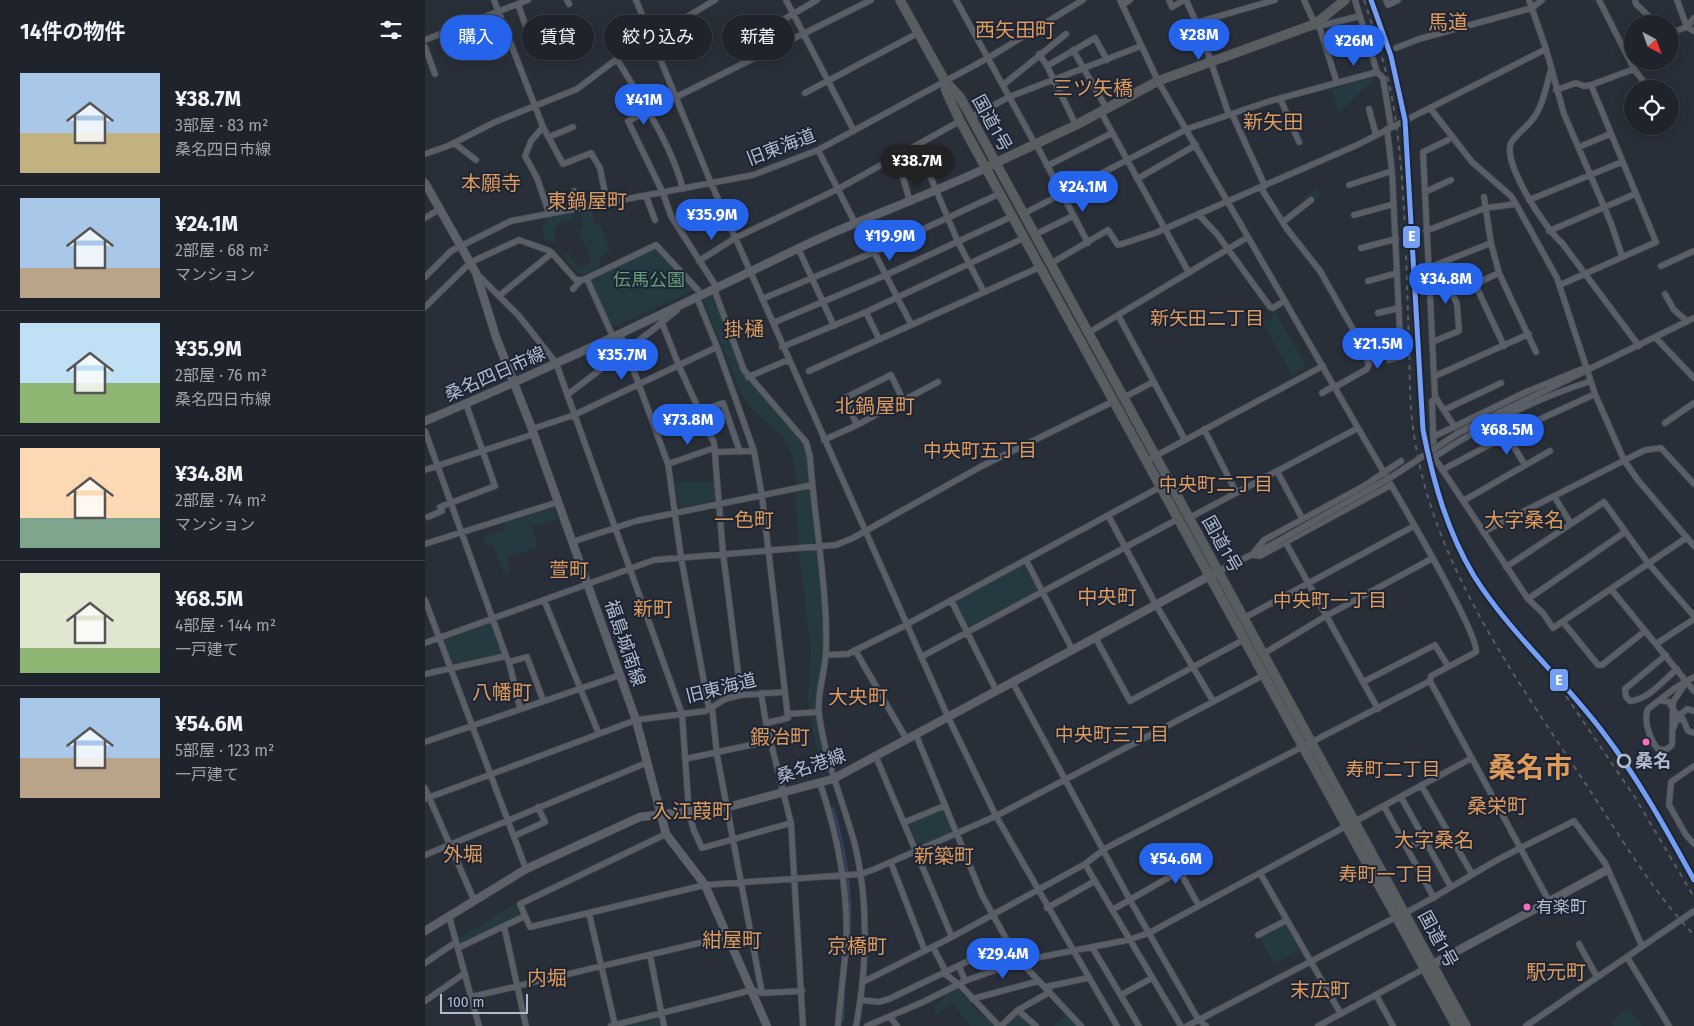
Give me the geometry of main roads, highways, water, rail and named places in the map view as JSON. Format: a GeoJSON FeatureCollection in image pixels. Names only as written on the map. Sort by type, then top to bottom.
{"type":"FeatureCollection","features":[{"type":"Feature","properties":{"kind":"highway","name":"国道1号"},"geometry":{"type":"LineString","coordinates":[[900,0],[945,81],[960,98],[995,163],[1018,215],[1024,238],[1162,486],[1177,520],[1264,675],[1308,745]]}},
{"type":"Feature","properties":{"kind":"highway"},"geometry":{"type":"LineString","coordinates":[[986,168],[1076,125],[1158,82],[1316,23],[1345,0]]}},
{"type":"Feature","properties":{"kind":"highway","name":"国道1号"},"geometry":{"type":"LineString","coordinates":[[945,81],[945,91],[960,121],[1001,193],[1034,235],[1219,571],[1308,745],[1351,824],[1429,966],[1466,1026]]}},
{"type":"Feature","properties":{"kind":"highway","name":"国道1号"},"geometry":{"type":"LineString","coordinates":[[1429,966],[1456,1026]]}},
{"type":"Feature","properties":{"kind":"main road","name":"桑名四日市線"},"geometry":{"type":"LineString","coordinates":[[425,421],[616,335],[660,318],[698,294],[751,273],[798,248],[856,222],[936,192],[986,168]]}},
{"type":"Feature","properties":{"kind":"main road","name":"福島城南線"},"geometry":{"type":"LineString","coordinates":[[425,183],[476,273],[496,337],[515,382],[636,720],[666,834],[705,885],[767,1026]]}},
{"type":"Feature","properties":{"kind":"main road","name":"桑名港線"},"geometry":{"type":"LineString","coordinates":[[425,931],[526,869],[641,817],[689,813],[728,807],[833,779],[1219,571]]}},
{"type":"Feature","properties":{"kind":"main road"},"geometry":{"type":"LineString","coordinates":[[1429,966],[1607,870]]}},
{"type":"Feature","properties":{"kind":"waterway"},"geometry":{"type":"LineString","coordinates":[[833,808],[842,844],[850,901],[848,957]]}},
{"type":"Feature","properties":{"kind":"waterway"},"geometry":{"type":"LineString","coordinates":[[843,1021],[844,994]]}},
{"type":"Feature","properties":{"kind":"railway"},"geometry":{"type":"LineString","coordinates":[[1364,0],[1379,46],[1394,107],[1404,205],[1412,424],[1424,483],[1439,530],[1458,575],[1506,662],[1637,863],[1664,900],[1694,935]]}},
{"type":"Feature","properties":{"kind":"railway"},"geometry":{"type":"LineString","coordinates":[[1566,696],[1636,799],[1694,897]]}},
{"type":"Feature","properties":{"kind":"place","name":"桑名"},"geometry":{"type":"Point","coordinates":[1624,761]}},
{"type":"Feature","properties":{"kind":"place","name":"有楽町"},"geometry":{"type":"Point","coordinates":[1527,907]}},
{"type":"Feature","properties":{"kind":"district","name":"馬道"},"geometry":{"type":"Point","coordinates":[1448,22]}},
{"type":"Feature","properties":{"kind":"district","name":"西矢田町"},"geometry":{"type":"Point","coordinates":[1015,30]}},
{"type":"Feature","properties":{"kind":"district","name":"三ツ矢橋"},"geometry":{"type":"Point","coordinates":[1093,88]}},
{"type":"Feature","properties":{"kind":"district","name":"新矢田"},"geometry":{"type":"Point","coordinates":[1273,122]}},
{"type":"Feature","properties":{"kind":"district","name":"本願寺"},"geometry":{"type":"Point","coordinates":[491,183]}},
{"type":"Feature","properties":{"kind":"district","name":"東鍋屋町"},"geometry":{"type":"Point","coordinates":[587,201]}},
{"type":"Feature","properties":{"kind":"district","name":"新矢田二丁目"},"geometry":{"type":"Point","coordinates":[1207,318]}},
{"type":"Feature","properties":{"kind":"district","name":"掛樋"},"geometry":{"type":"Point","coordinates":[744,329]}},
{"type":"Feature","properties":{"kind":"district","name":"北鍋屋町"},"geometry":{"type":"Point","coordinates":[875,406]}},
{"type":"Feature","properties":{"kind":"district","name":"中央町五丁目"},"geometry":{"type":"Point","coordinates":[980,450]}},
{"type":"Feature","properties":{"kind":"district","name":"中央町二丁目"},"geometry":{"type":"Point","coordinates":[1216,484]}},
{"type":"Feature","properties":{"kind":"district","name":"一色町"},"geometry":{"type":"Point","coordinates":[744,520]}},
{"type":"Feature","properties":{"kind":"district","name":"大字桑名"},"geometry":{"type":"Point","coordinates":[1524,520]}},
{"type":"Feature","properties":{"kind":"district","name":"萱町"},"geometry":{"type":"Point","coordinates":[569,570]}},
{"type":"Feature","properties":{"kind":"district","name":"中央町"},"geometry":{"type":"Point","coordinates":[1107,597]}},
{"type":"Feature","properties":{"kind":"district","name":"中央町一丁目"},"geometry":{"type":"Point","coordinates":[1330,600]}},
{"type":"Feature","properties":{"kind":"district","name":"新町"},"geometry":{"type":"Point","coordinates":[653,609]}},
{"type":"Feature","properties":{"kind":"district","name":"八幡町"},"geometry":{"type":"Point","coordinates":[502,692]}},
{"type":"Feature","properties":{"kind":"district","name":"大央町"},"geometry":{"type":"Point","coordinates":[858,697]}},
{"type":"Feature","properties":{"kind":"district","name":"中央町三丁目"},"geometry":{"type":"Point","coordinates":[1112,734]}},
{"type":"Feature","properties":{"kind":"district","name":"鍜冶町"},"geometry":{"type":"Point","coordinates":[780,737]}},
{"type":"Feature","properties":{"kind":"district","name":"桑名市"},"geometry":{"type":"Point","coordinates":[1530,767]}},
{"type":"Feature","properties":{"kind":"district","name":"寿町二丁目"},"geometry":{"type":"Point","coordinates":[1393,769]}},
{"type":"Feature","properties":{"kind":"district","name":"桑栄町"},"geometry":{"type":"Point","coordinates":[1497,806]}},
{"type":"Feature","properties":{"kind":"district","name":"入江葭町"},"geometry":{"type":"Point","coordinates":[692,811]}},
{"type":"Feature","properties":{"kind":"district","name":"大字桑名"},"geometry":{"type":"Point","coordinates":[1434,840]}},
{"type":"Feature","properties":{"kind":"district","name":"外堀"},"geometry":{"type":"Point","coordinates":[463,854]}},
{"type":"Feature","properties":{"kind":"district","name":"新築町"},"geometry":{"type":"Point","coordinates":[944,856]}},
{"type":"Feature","properties":{"kind":"district","name":"寿町一丁目"},"geometry":{"type":"Point","coordinates":[1386,874]}},
{"type":"Feature","properties":{"kind":"district","name":"紺屋町"},"geometry":{"type":"Point","coordinates":[732,940]}},
{"type":"Feature","properties":{"kind":"district","name":"京橋町"},"geometry":{"type":"Point","coordinates":[857,946]}},
{"type":"Feature","properties":{"kind":"district","name":"駅元町"},"geometry":{"type":"Point","coordinates":[1556,972]}},
{"type":"Feature","properties":{"kind":"district","name":"内堀"},"geometry":{"type":"Point","coordinates":[547,978]}},
{"type":"Feature","properties":{"kind":"district","name":"末広町"},"geometry":{"type":"Point","coordinates":[1320,990]}},
{"type":"Feature","properties":{"kind":"park label","name":"伝馬公園"},"geometry":{"type":"Point","coordinates":[649,280]}}]}
